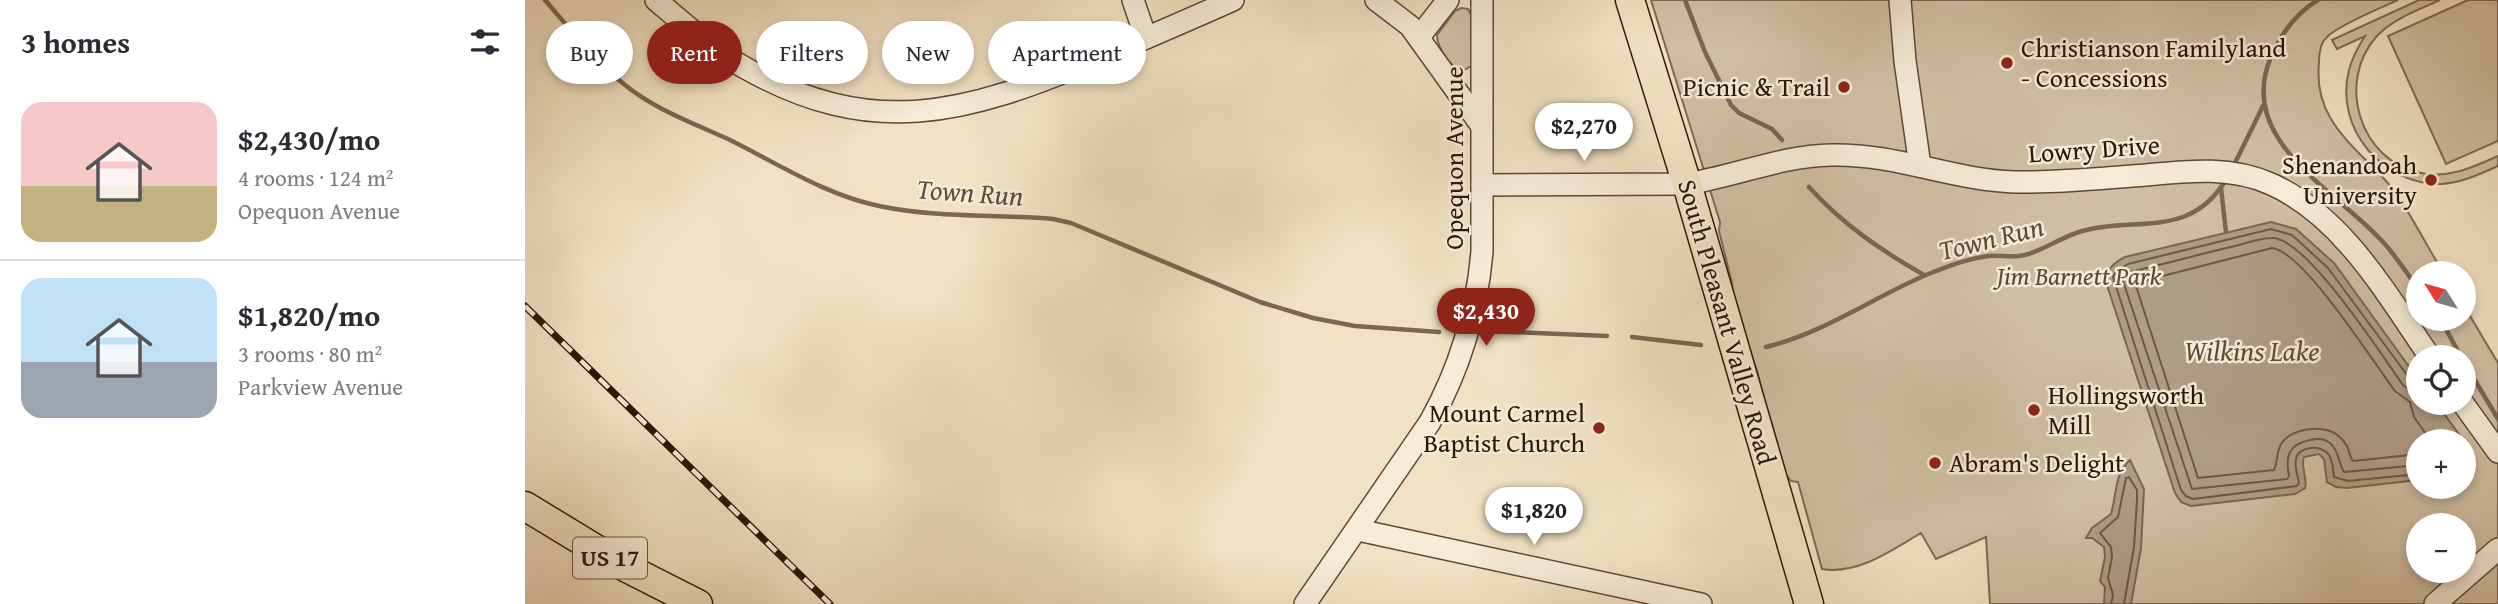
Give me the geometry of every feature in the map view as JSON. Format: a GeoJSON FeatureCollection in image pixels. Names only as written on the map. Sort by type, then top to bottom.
{"type":"FeatureCollection","features":[{"type":"Feature","properties":{"kind":"main road","name":"South Pleasant Valley Road"},"geometry":{"type":"LineString","coordinates":[[1630,0],[1687,184],[1807,604]]}},
{"type":"Feature","properties":{"kind":"main road","name":"US 17"},"geometry":{"type":"LineString","coordinates":[[525,506],[627,568],[698,604]]}},
{"type":"Feature","properties":{"kind":"street"},"geometry":{"type":"LineString","coordinates":[[656,0],[709,44],[739,64],[771,81],[836,104],[899,113],[955,108],[1038,84]]}},
{"type":"Feature","properties":{"kind":"street"},"geometry":{"type":"LineString","coordinates":[[1133,0],[1140,21]]}},
{"type":"Feature","properties":{"kind":"street"},"geometry":{"type":"LineString","coordinates":[[1146,38],[1233,0]]}},
{"type":"Feature","properties":{"kind":"street"},"geometry":{"type":"LineString","coordinates":[[1376,0],[1410,26],[1481,125]]}},
{"type":"Feature","properties":{"kind":"street"},"geometry":{"type":"LineString","coordinates":[[1419,37],[1448,0]]}},
{"type":"Feature","properties":{"kind":"street","name":"Opequon Avenue"},"geometry":{"type":"LineString","coordinates":[[1305,604],[1430,422],[1462,355],[1479,286],[1482,251],[1482,0]]}},
{"type":"Feature","properties":{"kind":"street"},"geometry":{"type":"LineString","coordinates":[[1900,0],[1907,76],[1920,166]]}},
{"type":"Feature","properties":{"kind":"street","name":"Lowry Drive"},"geometry":{"type":"LineString","coordinates":[[1482,185],[1687,184],[1754,166],[1803,157],[1850,155],[1920,166],[1960,176],[2011,182],[2215,170],[2256,178],[2289,194],[2326,222],[2374,278],[2421,345]]}},
{"type":"Feature","properties":{"kind":"street"},"geometry":{"type":"LineString","coordinates":[[2471,415],[2498,452]]}},
{"type":"Feature","properties":{"kind":"street"},"geometry":{"type":"LineString","coordinates":[[1357,530],[1701,604]]}},
{"type":"Feature","properties":{"kind":"street"},"geometry":{"type":"LineString","coordinates":[[2435,604],[2498,549]]}},
{"type":"Feature","properties":{"kind":"green space","name":"Jim Barnett Park"},"geometry":{"type":"Polygon","coordinates":[[[1651,0],[2398,0],[2350,22],[2325,39],[2320,52],[2319,82],[2322,100],[2338,130],[2395,192],[2437,261],[2406,261],[2406,331],[2476,331],[2476,326],[2498,363],[2498,604],[1990,604],[1986,537],[1936,559],[1921,533],[1861,565],[1835,570],[1822,569],[1798,482],[1791,481],[1780,468],[1758,374],[1734,304],[1732,283],[1719,231],[1720,222],[1651,0]]]}},
{"type":"Feature","properties":{"kind":"green space"},"geometry":{"type":"Polygon","coordinates":[[[2419,0],[2440,0],[2397,20],[2376,37],[2364,56],[2358,76],[2357,97],[2361,118],[2369,137],[2383,153],[2400,166],[2421,173],[2441,174],[2461,171],[2498,156],[2498,166],[2470,178],[2441,184],[2420,182],[2400,175],[2382,164],[2368,149],[2356,132],[2349,113],[2346,92],[2350,66],[2365,36],[2337,49],[2332,40],[2419,0]]]}},
{"type":"Feature","properties":{"kind":"green space"},"geometry":{"type":"Polygon","coordinates":[[[2468,0],[2498,0],[2498,141],[2446,164],[2388,36],[2468,0]]]}},
{"type":"Feature","properties":{"kind":"green space"},"geometry":{"type":"Polygon","coordinates":[[[1468,9],[1471,15],[1471,66],[1461,72],[1445,56],[1437,35],[1455,11],[1468,9]]]}},
{"type":"Feature","properties":{"kind":"water","name":"Wilkins Lake"},"geometry":{"type":"Polygon","coordinates":[[[2271,222],[2296,229],[2334,263],[2406,362],[2406,415],[2445,415],[2455,429],[2406,429],[2406,481],[2336,487],[2327,482],[2324,459],[2319,454],[2304,457],[2305,488],[2295,494],[2191,506],[2181,502],[2175,493],[2106,282],[2109,270],[2125,257],[2271,222]]]}},
{"type":"Feature","properties":{"kind":"water"},"geometry":{"type":"Polygon","coordinates":[[[2130,460],[2144,489],[2141,548],[2131,604],[2104,604],[2105,587],[2100,581],[2105,557],[2104,547],[2092,538],[2086,538],[2092,528],[2111,514],[2121,472],[2130,460]]]}},
{"type":"Feature","properties":{"kind":"waterway","name":"Town Run"},"geometry":{"type":"LineString","coordinates":[[545,0],[614,76],[649,102],[840,194],[900,210],[1053,219],[1071,223],[1260,302],[1313,318],[1355,326],[1439,332]]}},
{"type":"Feature","properties":{"kind":"waterway"},"geometry":{"type":"LineString","coordinates":[[1685,0],[1705,52],[1731,105],[1739,113],[1772,129],[1782,140]]}},
{"type":"Feature","properties":{"kind":"waterway"},"geometry":{"type":"LineString","coordinates":[[2318,0],[2290,25],[2271,57],[2264,87],[2267,114],[2278,138],[2296,161],[2383,242],[2406,272]]}},
{"type":"Feature","properties":{"kind":"waterway","name":"Town Run"},"geometry":{"type":"LineString","coordinates":[[2233,167],[2263,106]]}},
{"type":"Feature","properties":{"kind":"waterway","name":"Town Run"},"geometry":{"type":"LineString","coordinates":[[1766,347],[1808,333],[1906,284],[1972,259],[2025,255],[2079,232],[2100,227],[2179,218],[2196,211],[2212,198],[2227,178]]}},
{"type":"Feature","properties":{"kind":"waterway"},"geometry":{"type":"LineString","coordinates":[[1809,187],[1863,236],[1924,275]]}},
{"type":"Feature","properties":{"kind":"waterway"},"geometry":{"type":"LineString","coordinates":[[2221,188],[2226,232]]}},
{"type":"Feature","properties":{"kind":"waterway","name":"Town Run"},"geometry":{"type":"LineString","coordinates":[[1489,331],[1607,336]]}},
{"type":"Feature","properties":{"kind":"waterway"},"geometry":{"type":"LineString","coordinates":[[2447,331],[2455,345]]}},
{"type":"Feature","properties":{"kind":"waterway","name":"Town Run"},"geometry":{"type":"LineString","coordinates":[[1632,337],[1701,345]]}},
{"type":"Feature","properties":{"kind":"waterway"},"geometry":{"type":"LineString","coordinates":[[2476,382],[2498,419]]}},
{"type":"Feature","properties":{"kind":"railway"},"geometry":{"type":"LineString","coordinates":[[525,306],[830,604]]}},
{"type":"Feature","properties":{"kind":"place","name":"Christianson Familyland - Concessions"},"geometry":{"type":"Point","coordinates":[2007,63]}},
{"type":"Feature","properties":{"kind":"place","name":"Picnic & Trail"},"geometry":{"type":"Point","coordinates":[1844,87]}},
{"type":"Feature","properties":{"kind":"place","name":"Shenandoah University"},"geometry":{"type":"Point","coordinates":[2431,180]}},
{"type":"Feature","properties":{"kind":"place","name":"Hollingsworth Mill"},"geometry":{"type":"Point","coordinates":[2034,410]}},
{"type":"Feature","properties":{"kind":"place","name":"Mount Carmel Baptist Church"},"geometry":{"type":"Point","coordinates":[1599,428]}},
{"type":"Feature","properties":{"kind":"place","name":"Abram's Delight"},"geometry":{"type":"Point","coordinates":[1935,463]}}]}
